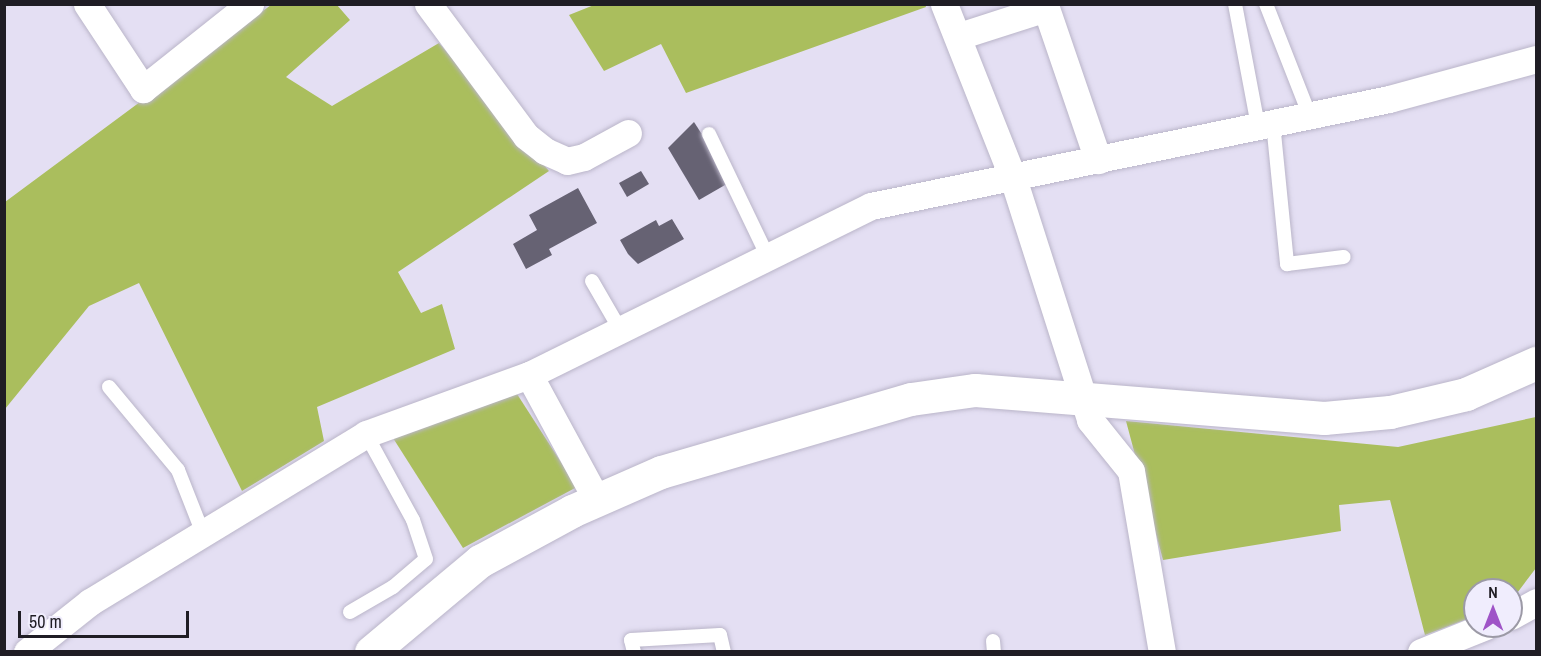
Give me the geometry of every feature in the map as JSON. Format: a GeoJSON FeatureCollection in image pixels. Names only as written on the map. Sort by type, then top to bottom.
{"type":"FeatureCollection","features":[{"type":"Feature","properties":{"kind":"street"},"geometry":{"type":"LineString","coordinates":[[87,4],[143,89],[250,4]]}},
{"type":"Feature","properties":{"kind":"street"},"geometry":{"type":"LineString","coordinates":[[428,4],[526,136],[545,151],[567,161],[585,157],[628,133]]}},
{"type":"Feature","properties":{"kind":"street"},"geometry":{"type":"LineString","coordinates":[[944,4],[959,36],[1013,178],[1090,420],[1131,471],[1162,651]]}},
{"type":"Feature","properties":{"kind":"street"},"geometry":{"type":"LineString","coordinates":[[959,36],[1046,8],[1098,160]]}},
{"type":"Feature","properties":{"kind":"street"},"geometry":{"type":"LineString","coordinates":[[27,651],[90,602],[204,536],[366,434],[529,375],[872,206],[1310,116],[1536,59]]}},
{"type":"Feature","properties":{"kind":"street"},"geometry":{"type":"LineString","coordinates":[[371,651],[480,561],[597,500],[661,472],[911,399],[975,390],[1082,395],[1324,418],[1390,412],[1466,394],[1536,363]]}},
{"type":"Feature","properties":{"kind":"street"},"geometry":{"type":"LineString","coordinates":[[529,375],[597,500]]}},
{"type":"Feature","properties":{"kind":"street"},"geometry":{"type":"LineString","coordinates":[[1421,651],[1463,635]]}},
{"type":"Feature","properties":{"kind":"lane"},"geometry":{"type":"LineString","coordinates":[[1235,4],[1266,125],[1287,264],[1344,258]]}},
{"type":"Feature","properties":{"kind":"lane"},"geometry":{"type":"LineString","coordinates":[[1266,4],[1310,116]]}},
{"type":"Feature","properties":{"kind":"lane"},"geometry":{"type":"LineString","coordinates":[[709,134],[768,257]]}},
{"type":"Feature","properties":{"kind":"lane"},"geometry":{"type":"LineString","coordinates":[[592,281],[621,331]]}},
{"type":"Feature","properties":{"kind":"lane"},"geometry":{"type":"LineString","coordinates":[[109,387],[178,470],[204,536]]}},
{"type":"Feature","properties":{"kind":"lane"},"geometry":{"type":"LineString","coordinates":[[350,612],[393,587],[426,559],[413,520],[366,434]]}},
{"type":"Feature","properties":{"kind":"lane"},"geometry":{"type":"LineString","coordinates":[[634,651],[631,640],[720,635],[724,651]]}},
{"type":"Feature","properties":{"kind":"green space"},"geometry":{"type":"Polygon","coordinates":[[[925,4],[926,7],[686,93],[661,44],[604,71],[569,15],[594,5],[925,4]]]}},
{"type":"Feature","properties":{"kind":"green space"},"geometry":{"type":"Polygon","coordinates":[[[271,5],[337,5],[350,20],[286,77],[332,106],[439,43],[549,171],[398,272],[421,313],[442,304],[455,349],[317,407],[324,441],[242,491],[139,283],[89,306],[5,409],[5,202],[271,5]]]}},
{"type":"Feature","properties":{"kind":"green space"},"geometry":{"type":"Polygon","coordinates":[[[517,394],[577,487],[463,548],[393,438],[517,394]]]}},
{"type":"Feature","properties":{"kind":"green space"},"geometry":{"type":"Polygon","coordinates":[[[1536,417],[1536,568],[1523,585],[1523,578],[1463,578],[1463,621],[1425,635],[1390,500],[1339,505],[1341,531],[1163,560],[1126,421],[1398,447],[1536,417]]]}},
{"type":"Feature","properties":{"kind":"building"},"geometry":{"type":"Polygon","coordinates":[[[694,122],[732,181],[699,200],[668,148],[694,122]]]}},
{"type":"Feature","properties":{"kind":"building"},"geometry":{"type":"Polygon","coordinates":[[[641,171],[649,184],[627,197],[619,183],[641,171]]]}},
{"type":"Feature","properties":{"kind":"building"},"geometry":{"type":"Polygon","coordinates":[[[578,188],[597,223],[549,249],[552,255],[526,269],[513,244],[537,230],[529,215],[578,188]]]}},
{"type":"Feature","properties":{"kind":"building"},"geometry":{"type":"Polygon","coordinates":[[[672,219],[684,239],[638,264],[628,254],[620,240],[656,220],[659,226],[672,219]]]}}]}
